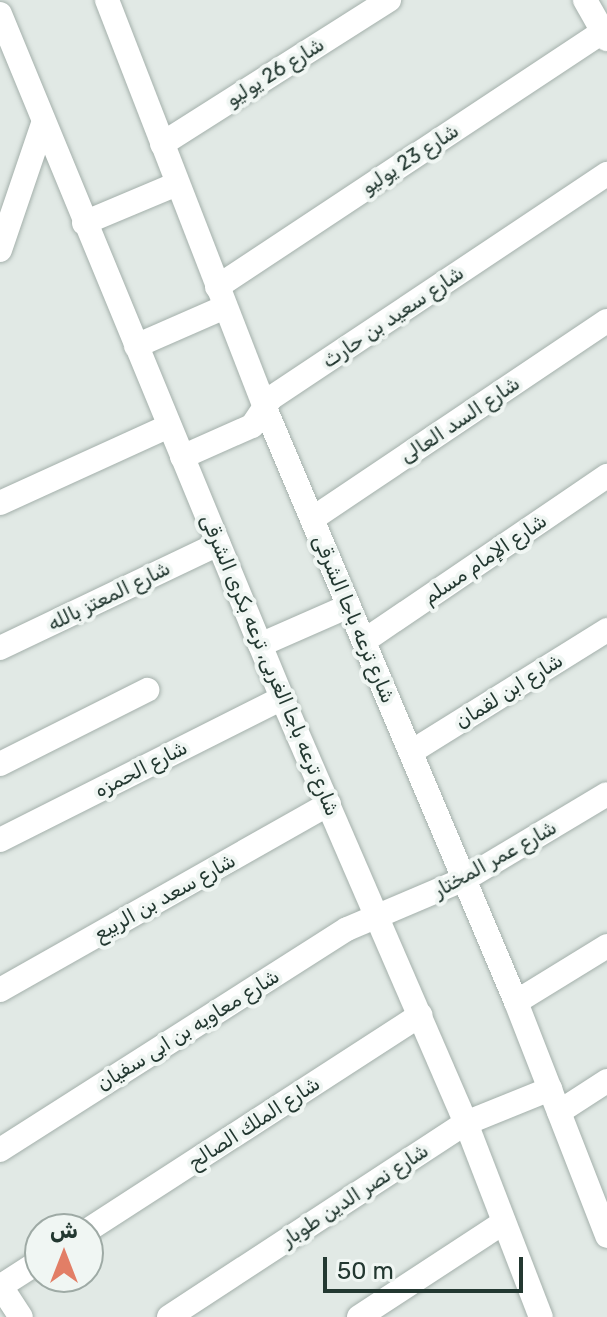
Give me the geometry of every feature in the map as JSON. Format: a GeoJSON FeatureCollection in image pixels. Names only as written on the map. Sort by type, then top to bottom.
{"type":"FeatureCollection","features":[{"type":"Feature","properties":{"kind":"street","name":"شارع 26 يوليو"},"geometry":{"type":"LineString","coordinates":[[162,144],[389,0]]}},
{"type":"Feature","properties":{"kind":"street"},"geometry":{"type":"LineString","coordinates":[[585,0],[606,33]]}},
{"type":"Feature","properties":{"kind":"street","name":"شارع ترعه باجا الشرقى"},"geometry":{"type":"LineString","coordinates":[[112,2],[177,184],[265,408],[465,879],[554,1100],[601,1204],[607,1236]]}},
{"type":"Feature","properties":{"kind":"street","name":"شارع ترعه باجا الغربى, ترعه بكرى الشرقى"},"geometry":{"type":"LineString","coordinates":[[0,14],[282,698],[466,1123],[541,1317]]}},
{"type":"Feature","properties":{"kind":"street","name":"شارع 23 يوليو"},"geometry":{"type":"LineString","coordinates":[[136,346],[221,297],[606,33]]}},
{"type":"Feature","properties":{"kind":"street"},"geometry":{"type":"LineString","coordinates":[[0,250],[43,124]]}},
{"type":"Feature","properties":{"kind":"street","name":"شارع سعيد بن حارث"},"geometry":{"type":"LineString","coordinates":[[182,457],[252,426],[271,398],[607,174]]}},
{"type":"Feature","properties":{"kind":"street"},"geometry":{"type":"LineString","coordinates":[[84,223],[177,184]]}},
{"type":"Feature","properties":{"kind":"street","name":"شارع السد العالى"},"geometry":{"type":"LineString","coordinates":[[312,519],[607,321]]}},
{"type":"Feature","properties":{"kind":"street"},"geometry":{"type":"LineString","coordinates":[[0,503],[169,426]]}},
{"type":"Feature","properties":{"kind":"street","name":"شارع الإمام مسلم"},"geometry":{"type":"LineString","coordinates":[[364,641],[607,476]]}},
{"type":"Feature","properties":{"kind":"street","name":"شارع المعتز بالله"},"geometry":{"type":"LineString","coordinates":[[0,648],[218,544]]}},
{"type":"Feature","properties":{"kind":"street"},"geometry":{"type":"LineString","coordinates":[[260,645],[349,606]]}},
{"type":"Feature","properties":{"kind":"street","name":"شارع ابن لقمان"},"geometry":{"type":"LineString","coordinates":[[411,752],[607,630]]}},
{"type":"Feature","properties":{"kind":"street"},"geometry":{"type":"LineString","coordinates":[[0,764],[147,690]]}},
{"type":"Feature","properties":{"kind":"street","name":"شارع الحمزه"},"geometry":{"type":"LineString","coordinates":[[0,840],[282,698]]}},
{"type":"Feature","properties":{"kind":"street","name":"شارع عمر المختار"},"geometry":{"type":"LineString","coordinates":[[380,919],[465,879],[607,794]]}},
{"type":"Feature","properties":{"kind":"street","name":"شارع سعد بن الربيع"},"geometry":{"type":"LineString","coordinates":[[0,990],[329,804]]}},
{"type":"Feature","properties":{"kind":"street","name":"شارع معاويه بن ابى سفيان"},"geometry":{"type":"LineString","coordinates":[[0,1150],[347,929],[380,919]]}},
{"type":"Feature","properties":{"kind":"street"},"geometry":{"type":"LineString","coordinates":[[516,1002],[607,946]]}},
{"type":"Feature","properties":{"kind":"street","name":"شارع الملك الصالح"},"geometry":{"type":"LineString","coordinates":[[104,1220],[420,1015]]}},
{"type":"Feature","properties":{"kind":"street","name":"شارع نصر الدين طوبار"},"geometry":{"type":"LineString","coordinates":[[169,1317],[466,1123],[554,1100],[607,1081]]}},
{"type":"Feature","properties":{"kind":"street"},"geometry":{"type":"LineString","coordinates":[[359,1317],[504,1222]]}},
{"type":"Feature","properties":{"kind":"street"},"geometry":{"type":"LineString","coordinates":[[21,1317],[1,1286],[24,1271]]}}]}
